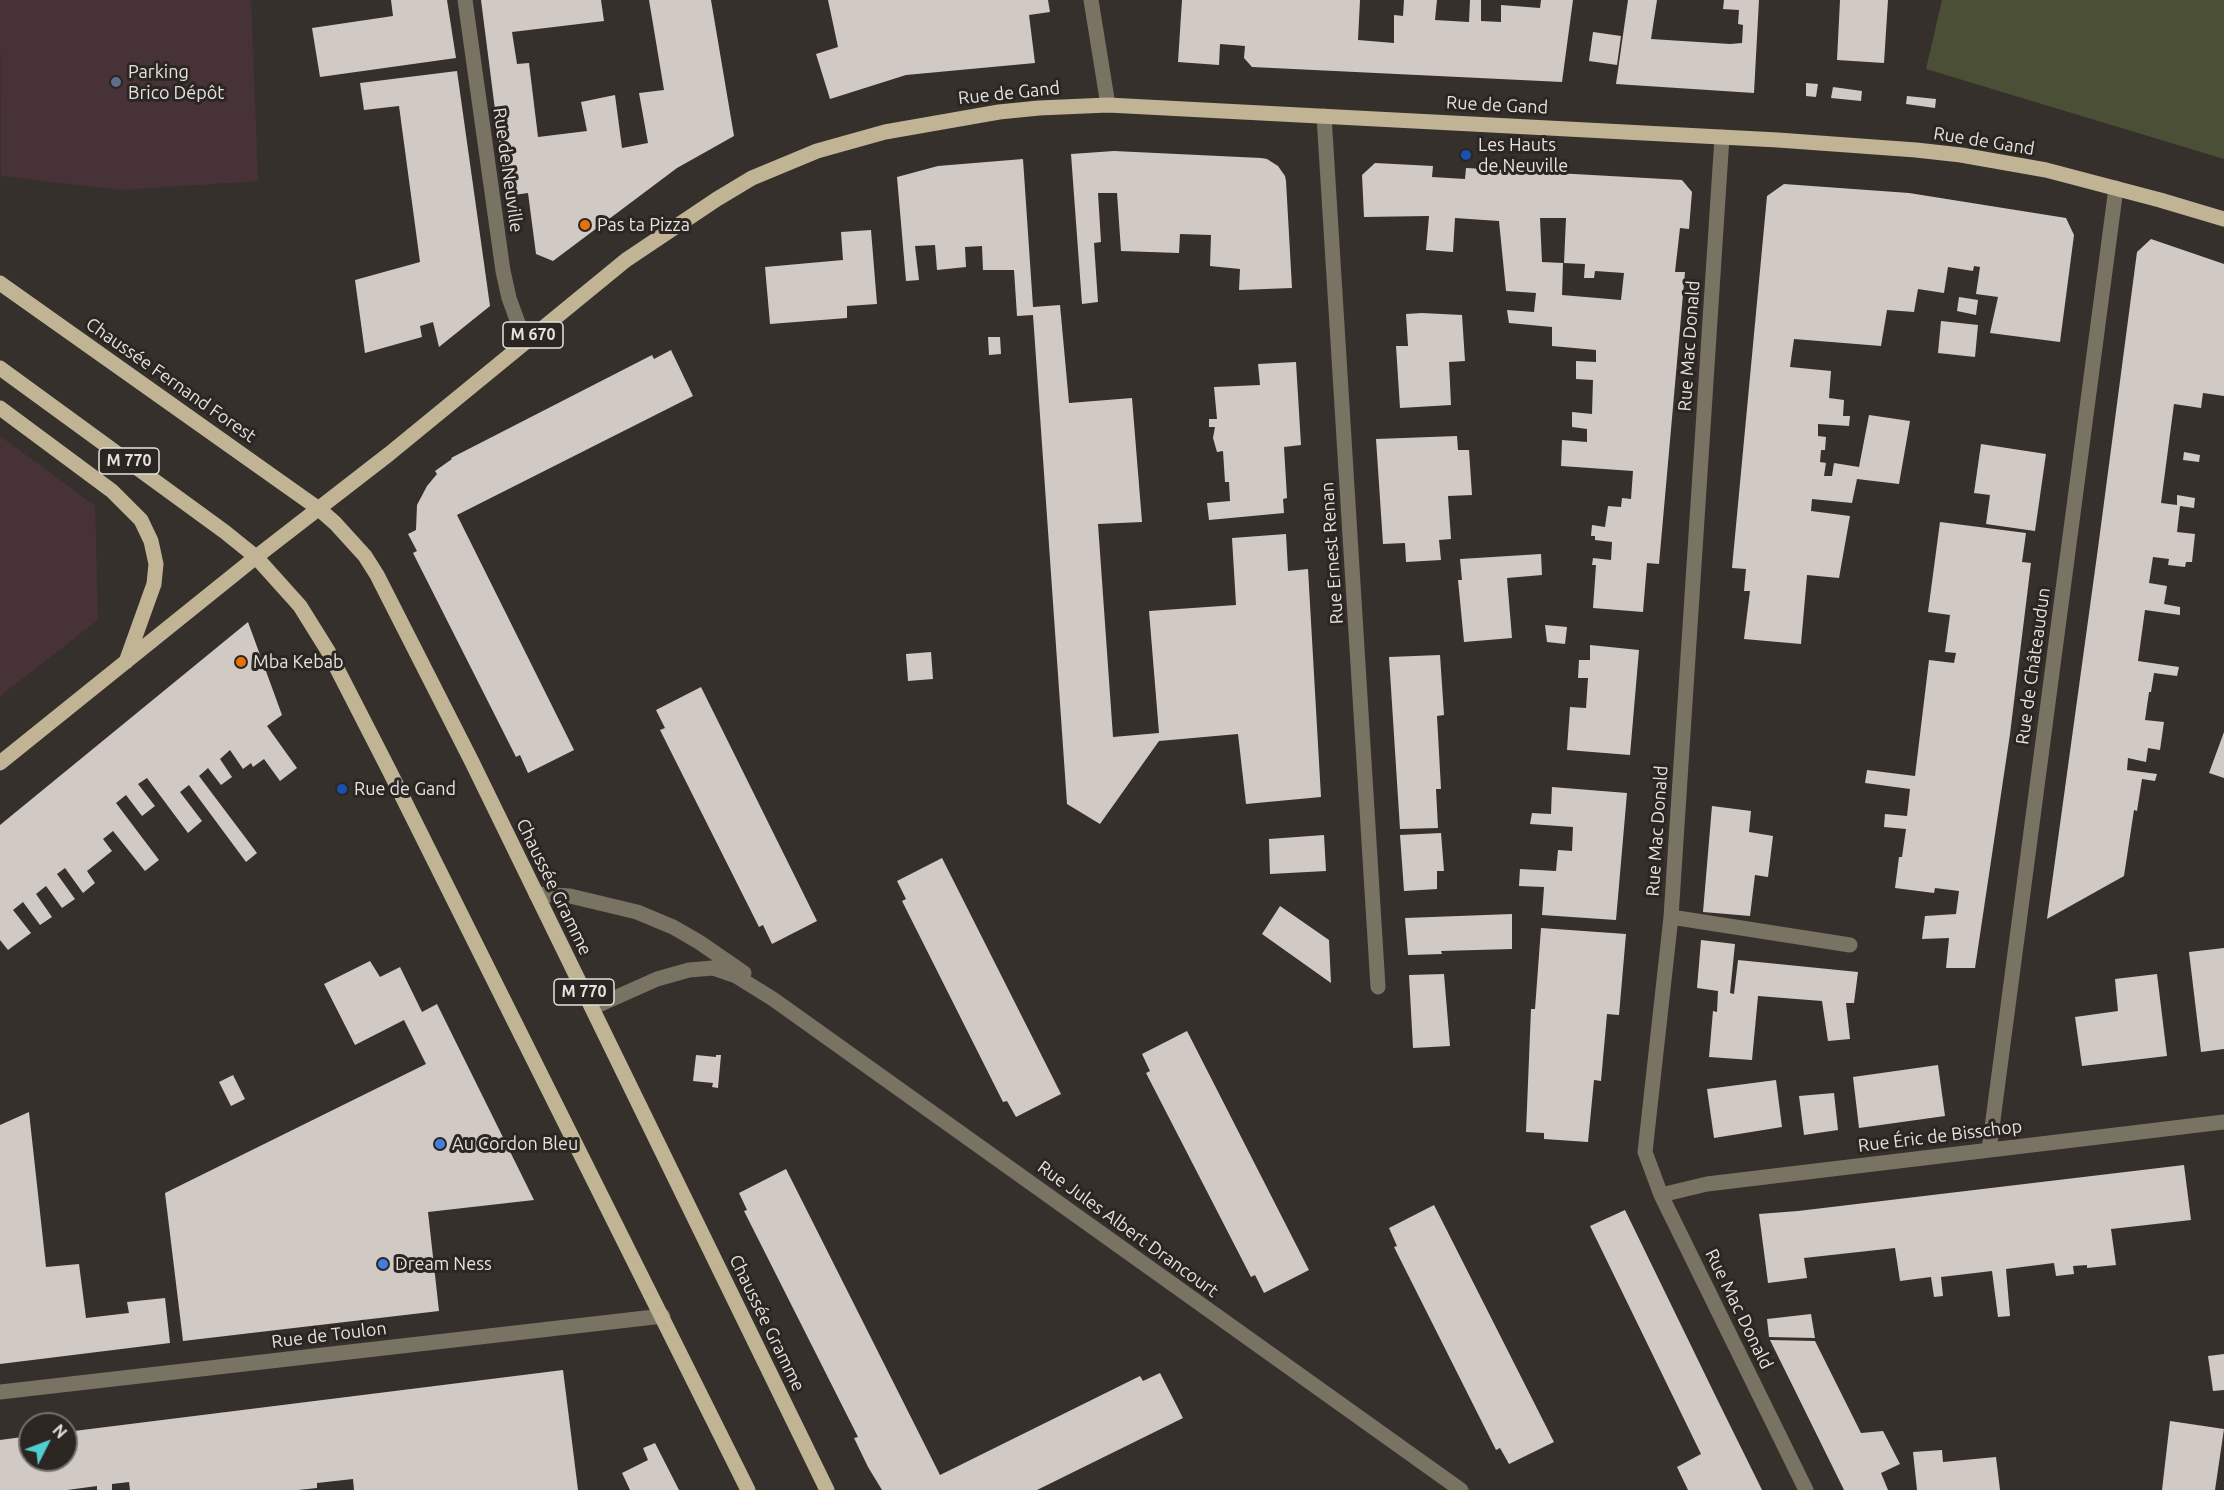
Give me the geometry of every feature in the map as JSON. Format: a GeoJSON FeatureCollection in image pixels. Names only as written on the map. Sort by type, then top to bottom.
{"type":"FeatureCollection","features":[{"type":"Feature","properties":{"kind":"main road","name":"Rue de Gand"},"geometry":{"type":"LineString","coordinates":[[0,763],[319,509],[626,260],[752,178],[848,141],[964,117],[1035,108],[1108,105],[1722,137],[1893,148],[1961,155],[2046,170],[2224,219]]}},
{"type":"Feature","properties":{"kind":"main road","name":"Chaussée Fernand Forest"},"geometry":{"type":"LineString","coordinates":[[0,283],[319,509]]}},
{"type":"Feature","properties":{"kind":"main road","name":"M 770"},"geometry":{"type":"LineString","coordinates":[[0,368],[171,492],[256,557],[300,606],[328,651],[663,1316],[748,1490]]}},
{"type":"Feature","properties":{"kind":"main road","name":"M 770"},"geometry":{"type":"LineString","coordinates":[[0,408],[112,491],[141,520],[151,541],[156,564],[154,584],[126,662]]}},
{"type":"Feature","properties":{"kind":"main road","name":"Chaussée Gramme"},"geometry":{"type":"LineString","coordinates":[[319,509],[350,539],[377,574],[472,762],[827,1490]]}},
{"type":"Feature","properties":{"kind":"street","name":"Rue de Neuville"},"geometry":{"type":"LineString","coordinates":[[465,0],[503,271],[509,298],[525,342]]}},
{"type":"Feature","properties":{"kind":"street"},"geometry":{"type":"LineString","coordinates":[[1091,0],[1108,105]]}},
{"type":"Feature","properties":{"kind":"street","name":"Rue Ernest Renan"},"geometry":{"type":"LineString","coordinates":[[1324,116],[1378,987]]}},
{"type":"Feature","properties":{"kind":"street","name":"Rue Mac Donald"},"geometry":{"type":"LineString","coordinates":[[1722,137],[1671,917],[1645,1152],[1661,1195],[1806,1490]]}},
{"type":"Feature","properties":{"kind":"street","name":"Rue de Châteaudun"},"geometry":{"type":"LineString","coordinates":[[1989,1150],[2116,188]]}},
{"type":"Feature","properties":{"kind":"street","name":"Rue Jules Albert Drancourt"},"geometry":{"type":"LineString","coordinates":[[536,894],[570,896],[606,904],[637,912],[673,927],[723,958],[773,999]]}},
{"type":"Feature","properties":{"kind":"street"},"geometry":{"type":"LineString","coordinates":[[1671,917],[1850,945]]}},
{"type":"Feature","properties":{"kind":"street","name":"Rue Jules Albert Drancourt"},"geometry":{"type":"LineString","coordinates":[[592,1008],[657,979],[689,970],[713,968],[736,976],[773,999],[1461,1490]]}},
{"type":"Feature","properties":{"kind":"street","name":"Rue Éric de Bisschop"},"geometry":{"type":"LineString","coordinates":[[1661,1195],[1707,1184],[2224,1122]]}},
{"type":"Feature","properties":{"kind":"street","name":"Rue de Toulon"},"geometry":{"type":"LineString","coordinates":[[0,1392],[663,1316]]}},
{"type":"Feature","properties":{"kind":"shaded area","name":"Parking Brico Dépôt"},"geometry":{"type":"Polygon","coordinates":[[[0,0],[251,0],[258,181],[122,190],[1,176],[0,0]]]}},
{"type":"Feature","properties":{"kind":"shaded area"},"geometry":{"type":"Polygon","coordinates":[[[0,436],[95,506],[98,620],[0,696],[0,436]]]}},
{"type":"Feature","properties":{"kind":"green space"},"geometry":{"type":"Polygon","coordinates":[[[1942,0],[2224,0],[2224,159],[1926,69],[1942,0]]]}},
{"type":"Feature","properties":{"kind":"building"},"geometry":{"type":"Polygon","coordinates":[[[391,0],[447,0],[456,58],[320,77],[312,28],[393,16],[391,0]]]}},
{"type":"Feature","properties":{"kind":"building"},"geometry":{"type":"Polygon","coordinates":[[[481,0],[601,0],[604,21],[512,32],[517,64],[529,63],[538,137],[587,131],[581,102],[615,95],[622,148],[648,143],[639,93],[664,90],[649,0],[711,0],[734,136],[677,168],[553,261],[536,254],[528,193],[506,196],[481,0]]]}},
{"type":"Feature","properties":{"kind":"building"},"geometry":{"type":"Polygon","coordinates":[[[828,0],[1048,0],[1050,12],[1029,15],[1035,63],[906,75],[830,99],[816,54],[838,47],[828,0]]]}},
{"type":"Feature","properties":{"kind":"building"},"geometry":{"type":"Polygon","coordinates":[[[1182,0],[1360,0],[1358,40],[1394,43],[1394,15],[1403,16],[1404,0],[1437,0],[1435,20],[1469,22],[1470,0],[1481,0],[1481,21],[1501,22],[1501,5],[1540,8],[1541,0],[1573,0],[1562,82],[1252,67],[1244,58],[1245,46],[1220,44],[1219,65],[1178,62],[1182,0]]]}},
{"type":"Feature","properties":{"kind":"building"},"geometry":{"type":"Polygon","coordinates":[[[1628,0],[1657,0],[1651,39],[1730,44],[1742,43],[1743,25],[1738,24],[1739,10],[1723,9],[1724,0],[1759,0],[1754,93],[1616,84],[1628,0]]]}},
{"type":"Feature","properties":{"kind":"building"},"geometry":{"type":"Polygon","coordinates":[[[1840,0],[1888,0],[1884,63],[1837,60],[1840,0]]]}},
{"type":"Feature","properties":{"kind":"building"},"geometry":{"type":"Polygon","coordinates":[[[1593,32],[1621,36],[1617,65],[1589,61],[1593,32]]]}},
{"type":"Feature","properties":{"kind":"building"},"geometry":{"type":"Polygon","coordinates":[[[457,71],[490,306],[439,347],[433,322],[420,326],[422,337],[365,353],[355,280],[420,262],[399,106],[364,110],[360,83],[457,71]]]}},
{"type":"Feature","properties":{"kind":"building"},"geometry":{"type":"Polygon","coordinates":[[[1806,83],[1818,84],[1816,97],[1806,96],[1806,83]]]}},
{"type":"Feature","properties":{"kind":"building"},"geometry":{"type":"Polygon","coordinates":[[[1833,87],[1862,91],[1861,101],[1831,98],[1833,87]]]}},
{"type":"Feature","properties":{"kind":"building"},"geometry":{"type":"Polygon","coordinates":[[[1907,96],[1936,99],[1935,108],[1906,104],[1907,96]]]}},
{"type":"Feature","properties":{"kind":"building"},"geometry":{"type":"Polygon","coordinates":[[[1114,151],[1261,158],[1278,166],[1286,181],[1292,288],[1239,290],[1240,269],[1210,266],[1211,235],[1180,234],[1179,253],[1121,251],[1117,193],[1098,193],[1101,242],[1094,243],[1098,302],[1082,304],[1071,154],[1114,151]]]}},
{"type":"Feature","properties":{"kind":"building"},"geometry":{"type":"Polygon","coordinates":[[[1023,159],[1033,307],[1060,305],[1069,403],[1132,398],[1142,522],[1098,524],[1113,737],[1159,733],[1149,611],[1236,605],[1232,538],[1286,534],[1288,571],[1308,569],[1321,797],[1246,804],[1238,734],[1159,741],[1100,824],[1067,804],[1033,315],[1017,316],[1014,270],[983,270],[982,246],[965,247],[966,267],[937,270],[935,245],[915,246],[919,280],[906,281],[897,177],[938,166],[1023,159]]]}},
{"type":"Feature","properties":{"kind":"building"},"geometry":{"type":"Polygon","coordinates":[[[1375,163],[1433,166],[1432,177],[1465,179],[1466,168],[1682,180],[1692,192],[1689,229],[1680,228],[1675,272],[1685,272],[1659,564],[1647,563],[1643,612],[1593,608],[1596,565],[1592,565],[1593,558],[1611,560],[1612,542],[1595,540],[1595,536],[1591,536],[1592,525],[1605,527],[1608,506],[1621,507],[1622,498],[1631,499],[1633,471],[1561,466],[1562,440],[1587,442],[1587,429],[1572,427],[1572,412],[1592,414],[1593,380],[1576,379],[1576,361],[1596,362],[1596,350],[1552,346],[1552,327],[1509,323],[1507,310],[1534,312],[1536,293],[1506,291],[1499,221],[1455,218],[1453,252],[1426,250],[1429,216],[1364,217],[1362,175],[1375,163]],[[1540,218],[1542,262],[1563,263],[1562,295],[1621,300],[1624,273],[1595,271],[1594,278],[1584,278],[1585,264],[1564,263],[1566,218],[1540,218]]]}},
{"type":"Feature","properties":{"kind":"building"},"geometry":{"type":"Polygon","coordinates":[[[1784,184],[1909,193],[2066,218],[2074,235],[2060,342],[1990,333],[1998,297],[1976,294],[1980,267],[1974,266],[1973,271],[1948,267],[1944,293],[1918,289],[1914,312],[1887,310],[1881,346],[1794,339],[1790,367],[1831,371],[1829,398],[1844,400],[1843,416],[1850,416],[1849,426],[1818,424],[1818,436],[1826,437],[1825,450],[1821,450],[1820,462],[1826,463],[1824,476],[1832,476],[1834,463],[1859,467],[1869,415],[1910,421],[1899,484],[1857,479],[1852,503],[1812,499],[1811,511],[1850,516],[1839,578],[1807,575],[1801,644],[1744,639],[1750,591],[1744,591],[1746,569],[1732,568],[1767,196],[1784,184]]]}},
{"type":"Feature","properties":{"kind":"building"},"geometry":{"type":"Polygon","coordinates":[[[871,230],[877,304],[847,306],[847,318],[770,324],[765,267],[843,260],[841,232],[871,230]]]}},
{"type":"Feature","properties":{"kind":"building"},"geometry":{"type":"Polygon","coordinates":[[[2151,239],[2224,264],[2224,396],[2203,393],[2201,408],[2174,404],[2161,503],[2177,505],[2177,495],[2195,498],[2194,508],[2180,506],[2177,532],[2195,534],[2192,562],[2186,562],[2185,567],[2168,565],[2169,559],[2153,557],[2149,583],[2167,586],[2164,604],[2180,607],[2180,615],[2145,610],[2138,661],[2179,667],[2177,676],[2154,673],[2151,692],[2149,692],[2145,720],[2164,722],[2160,750],[2148,748],[2146,762],[2128,758],[2127,770],[2157,774],[2155,781],[2142,779],[2137,811],[2134,810],[2124,876],[2047,919],[2137,252],[2151,239]]]}},
{"type":"Feature","properties":{"kind":"building"},"geometry":{"type":"Polygon","coordinates":[[[1959,297],[1978,300],[1976,315],[1957,311],[1959,297]]]}},
{"type":"Feature","properties":{"kind":"building"},"geometry":{"type":"Polygon","coordinates":[[[1406,314],[1462,315],[1465,361],[1449,362],[1451,405],[1400,408],[1396,346],[1408,346],[1406,314]]]}},
{"type":"Feature","properties":{"kind":"building"},"geometry":{"type":"Polygon","coordinates":[[[1941,321],[1978,325],[1975,357],[1938,353],[1941,321]]]}},
{"type":"Feature","properties":{"kind":"building"},"geometry":{"type":"Polygon","coordinates":[[[988,337],[1000,337],[1001,354],[989,355],[988,337]]]}},
{"type":"Feature","properties":{"kind":"building"},"geometry":{"type":"Polygon","coordinates":[[[671,350],[693,396],[457,515],[574,750],[528,773],[520,755],[516,757],[413,553],[417,551],[408,534],[416,530],[417,505],[427,486],[437,474],[435,471],[451,458],[652,355],[654,359],[671,350]]]}},
{"type":"Feature","properties":{"kind":"building"},"geometry":{"type":"Polygon","coordinates":[[[1296,362],[1301,445],[1284,447],[1287,498],[1283,499],[1284,513],[1209,520],[1207,503],[1230,501],[1229,482],[1225,482],[1223,451],[1217,452],[1213,438],[1215,427],[1209,427],[1209,419],[1217,419],[1214,387],[1260,385],[1258,364],[1296,362]]]}},
{"type":"Feature","properties":{"kind":"building"},"geometry":{"type":"Polygon","coordinates":[[[1457,436],[1458,450],[1469,450],[1472,495],[1448,496],[1451,539],[1439,540],[1441,560],[1406,562],[1405,543],[1383,544],[1376,439],[1457,436]]]}},
{"type":"Feature","properties":{"kind":"building"},"geometry":{"type":"Polygon","coordinates":[[[1981,444],[2046,454],[2035,531],[1986,524],[1990,495],[1974,493],[1981,444]]]}},
{"type":"Feature","properties":{"kind":"building"},"geometry":{"type":"Polygon","coordinates":[[[2184,452],[2200,455],[2199,462],[2183,460],[2184,452]]]}},
{"type":"Feature","properties":{"kind":"building"},"geometry":{"type":"Polygon","coordinates":[[[1940,522],[2026,533],[2022,562],[2031,563],[2010,734],[1975,968],[1946,968],[1949,938],[1922,939],[1925,916],[1956,914],[1959,891],[1935,888],[1934,893],[1895,888],[1906,829],[1884,827],[1885,814],[1907,816],[1910,789],[1865,783],[1867,770],[1915,776],[1929,660],[1954,663],[1956,653],[1945,652],[1950,615],[1928,612],[1940,522]]]}},
{"type":"Feature","properties":{"kind":"building"},"geometry":{"type":"Polygon","coordinates":[[[1541,554],[1542,575],[1507,578],[1512,638],[1464,642],[1458,580],[1462,580],[1460,559],[1541,554]]]}},
{"type":"Feature","properties":{"kind":"building"},"geometry":{"type":"Polygon","coordinates":[[[248,622],[282,715],[267,726],[297,768],[280,781],[264,759],[253,767],[251,763],[243,769],[230,750],[220,759],[232,777],[221,785],[208,768],[199,776],[257,853],[246,862],[189,785],[180,792],[202,821],[188,833],[147,778],[138,784],[155,806],[142,816],[126,795],[116,803],[159,860],[145,871],[113,831],[103,839],[112,851],[87,871],[95,883],[83,893],[65,868],[57,874],[75,899],[62,908],[46,886],[36,894],[52,917],[40,925],[23,902],[13,910],[31,933],[8,950],[0,940],[0,825],[248,622]]]}},
{"type":"Feature","properties":{"kind":"building"},"geometry":{"type":"Polygon","coordinates":[[[1545,625],[1567,627],[1565,644],[1547,642],[1545,625]]]}},
{"type":"Feature","properties":{"kind":"building"},"geometry":{"type":"Polygon","coordinates":[[[1590,645],[1639,650],[1630,755],[1567,750],[1570,707],[1586,708],[1588,678],[1578,678],[1579,660],[1590,660],[1590,645]]]}},
{"type":"Feature","properties":{"kind":"building"},"geometry":{"type":"Polygon","coordinates":[[[931,652],[933,679],[908,681],[906,654],[931,652]]]}},
{"type":"Feature","properties":{"kind":"building"},"geometry":{"type":"Polygon","coordinates":[[[1440,655],[1444,715],[1437,716],[1441,789],[1436,789],[1438,828],[1400,829],[1389,657],[1440,655]]]}},
{"type":"Feature","properties":{"kind":"building"},"geometry":{"type":"Polygon","coordinates":[[[701,687],[817,921],[772,944],[763,925],[759,927],[660,730],[665,728],[656,710],[701,687]]]}},
{"type":"Feature","properties":{"kind":"building"},"geometry":{"type":"Polygon","coordinates":[[[2224,732],[2224,778],[2209,773],[2224,732]]]}},
{"type":"Feature","properties":{"kind":"building"},"geometry":{"type":"Polygon","coordinates":[[[1552,787],[1627,793],[1616,920],[1542,915],[1544,887],[1519,886],[1520,869],[1556,871],[1558,850],[1572,851],[1573,827],[1530,824],[1532,813],[1551,814],[1552,787]]]}},
{"type":"Feature","properties":{"kind":"building"},"geometry":{"type":"Polygon","coordinates":[[[1712,806],[1751,811],[1749,832],[1773,836],[1768,877],[1755,875],[1750,916],[1703,912],[1712,806]]]}},
{"type":"Feature","properties":{"kind":"building"},"geometry":{"type":"Polygon","coordinates":[[[1441,833],[1444,871],[1437,871],[1437,889],[1404,891],[1400,835],[1441,833]]]}},
{"type":"Feature","properties":{"kind":"building"},"geometry":{"type":"Polygon","coordinates":[[[1324,835],[1326,871],[1270,874],[1269,839],[1324,835]]]}},
{"type":"Feature","properties":{"kind":"building"},"geometry":{"type":"Polygon","coordinates":[[[942,858],[1061,1094],[1016,1117],[1007,1101],[1003,1102],[902,901],[906,899],[897,881],[942,858]]]}},
{"type":"Feature","properties":{"kind":"building"},"geometry":{"type":"Polygon","coordinates":[[[1280,906],[1329,940],[1331,983],[1262,934],[1280,906]]]}},
{"type":"Feature","properties":{"kind":"building"},"geometry":{"type":"Polygon","coordinates":[[[1512,914],[1512,949],[1441,951],[1442,954],[1408,955],[1405,918],[1512,914]]]}},
{"type":"Feature","properties":{"kind":"building"},"geometry":{"type":"Polygon","coordinates":[[[1541,928],[1626,934],[1619,1015],[1607,1014],[1601,1081],[1594,1080],[1588,1142],[1544,1139],[1544,1133],[1526,1132],[1531,1009],[1535,1009],[1541,928]]]}},
{"type":"Feature","properties":{"kind":"building"},"geometry":{"type":"Polygon","coordinates":[[[1701,940],[1735,944],[1730,993],[1734,994],[1738,960],[1858,972],[1854,1003],[1846,1003],[1850,1039],[1828,1041],[1822,1001],[1758,996],[1752,1060],[1709,1057],[1713,1011],[1717,1012],[1718,991],[1697,988],[1701,940]]]}},
{"type":"Feature","properties":{"kind":"building"},"geometry":{"type":"Polygon","coordinates":[[[2224,948],[2224,1049],[2201,1052],[2189,952],[2224,948]]]}},
{"type":"Feature","properties":{"kind":"building"},"geometry":{"type":"Polygon","coordinates":[[[370,961],[380,977],[400,967],[422,1012],[437,1004],[534,1200],[428,1212],[439,1311],[183,1341],[165,1193],[426,1064],[404,1020],[355,1045],[324,984],[370,961]]]}},
{"type":"Feature","properties":{"kind":"building"},"geometry":{"type":"Polygon","coordinates":[[[1444,974],[1450,1046],[1413,1048],[1409,975],[1444,974]]]}},
{"type":"Feature","properties":{"kind":"building"},"geometry":{"type":"Polygon","coordinates":[[[2157,974],[2167,1056],[2082,1066],[2075,1017],[2118,1011],[2115,979],[2157,974]]]}},
{"type":"Feature","properties":{"kind":"building"},"geometry":{"type":"Polygon","coordinates":[[[1187,1031],[1309,1270],[1264,1293],[1255,1275],[1251,1277],[1146,1073],[1150,1071],[1142,1054],[1187,1031]]]}},
{"type":"Feature","properties":{"kind":"building"},"geometry":{"type":"Polygon","coordinates":[[[696,1055],[716,1057],[716,1055],[721,1055],[718,1088],[712,1087],[713,1083],[693,1081],[696,1055]]]}},
{"type":"Feature","properties":{"kind":"building"},"geometry":{"type":"Polygon","coordinates":[[[1938,1065],[1945,1116],[1859,1128],[1853,1077],[1938,1065]]]}},
{"type":"Feature","properties":{"kind":"building"},"geometry":{"type":"Polygon","coordinates":[[[233,1075],[245,1099],[231,1106],[219,1082],[233,1075]]]}},
{"type":"Feature","properties":{"kind":"building"},"geometry":{"type":"Polygon","coordinates":[[[1776,1080],[1782,1127],[1714,1138],[1707,1089],[1776,1080]]]}},
{"type":"Feature","properties":{"kind":"building"},"geometry":{"type":"Polygon","coordinates":[[[1834,1093],[1838,1130],[1804,1135],[1799,1096],[1834,1093]]]}},
{"type":"Feature","properties":{"kind":"building"},"geometry":{"type":"Polygon","coordinates":[[[29,1112],[46,1267],[79,1264],[86,1318],[129,1313],[127,1302],[165,1298],[170,1343],[0,1364],[0,1125],[29,1112]]]}},
{"type":"Feature","properties":{"kind":"building"},"geometry":{"type":"Polygon","coordinates":[[[2184,1165],[2191,1220],[2111,1229],[2116,1265],[2087,1268],[2087,1265],[2073,1266],[2074,1274],[2056,1276],[2054,1263],[2006,1269],[2010,1316],[1998,1317],[1992,1271],[1941,1277],[1943,1296],[1934,1297],[1931,1277],[1900,1281],[1895,1248],[1804,1258],[1807,1278],[1768,1283],[1759,1214],[2184,1165]]]}},
{"type":"Feature","properties":{"kind":"building"},"geometry":{"type":"Polygon","coordinates":[[[786,1169],[940,1475],[1140,1376],[1143,1381],[1160,1373],[1183,1418],[1037,1490],[882,1490],[868,1467],[854,1438],[858,1437],[744,1211],[747,1210],[739,1193],[786,1169]]]}},
{"type":"Feature","properties":{"kind":"building"},"geometry":{"type":"Polygon","coordinates":[[[1434,1205],[1554,1442],[1509,1464],[1500,1448],[1496,1450],[1394,1247],[1397,1246],[1389,1228],[1434,1205]]]}},
{"type":"Feature","properties":{"kind":"building"},"geometry":{"type":"Polygon","coordinates":[[[1625,1210],[1762,1490],[1688,1490],[1677,1467],[1701,1454],[1590,1226],[1625,1210]]]}},
{"type":"Feature","properties":{"kind":"building"},"geometry":{"type":"Polygon","coordinates":[[[1811,1314],[1815,1338],[1769,1337],[1767,1319],[1811,1314]]]}},
{"type":"Feature","properties":{"kind":"building"},"geometry":{"type":"Polygon","coordinates":[[[1770,1340],[1815,1341],[1861,1433],[1883,1431],[1900,1464],[1881,1473],[1888,1490],[1844,1490],[1770,1340]]]}},
{"type":"Feature","properties":{"kind":"building"},"geometry":{"type":"Polygon","coordinates":[[[2224,1354],[2224,1390],[2213,1391],[2208,1356],[2224,1354]]]}},
{"type":"Feature","properties":{"kind":"building"},"geometry":{"type":"Polygon","coordinates":[[[563,1370],[578,1490],[354,1490],[353,1479],[317,1483],[317,1488],[298,1490],[130,1490],[129,1482],[112,1484],[112,1490],[97,1490],[97,1486],[67,1490],[0,1490],[0,1440],[18,1438],[18,1472],[78,1472],[78,1431],[563,1370]]]}},
{"type":"Feature","properties":{"kind":"building"},"geometry":{"type":"Polygon","coordinates":[[[2170,1421],[2224,1429],[2215,1490],[2162,1490],[2170,1421]]]}},
{"type":"Feature","properties":{"kind":"building"},"geometry":{"type":"Polygon","coordinates":[[[655,1443],[679,1490],[630,1490],[622,1473],[648,1460],[643,1448],[655,1443]]]}},
{"type":"Feature","properties":{"kind":"building"},"geometry":{"type":"Polygon","coordinates":[[[1942,1450],[1943,1462],[1996,1457],[2000,1490],[1917,1490],[1913,1452],[1942,1450]]]}},
{"type":"Feature","properties":{"kind":"place","name":"Parking Brico Dépôt"},"geometry":{"type":"Point","coordinates":[116,82]}},
{"type":"Feature","properties":{"kind":"place","name":"Les Hauts de Neuville"},"geometry":{"type":"Point","coordinates":[1466,155]}},
{"type":"Feature","properties":{"kind":"place","name":"Pas ta Pizza"},"geometry":{"type":"Point","coordinates":[585,225]}},
{"type":"Feature","properties":{"kind":"place","name":"Mba Kebab"},"geometry":{"type":"Point","coordinates":[241,662]}},
{"type":"Feature","properties":{"kind":"place","name":"Rue de Gand"},"geometry":{"type":"Point","coordinates":[342,789]}},
{"type":"Feature","properties":{"kind":"place","name":"Au Cordon Bleu"},"geometry":{"type":"Point","coordinates":[440,1144]}},
{"type":"Feature","properties":{"kind":"place","name":"Dream Ness"},"geometry":{"type":"Point","coordinates":[383,1264]}}]}
